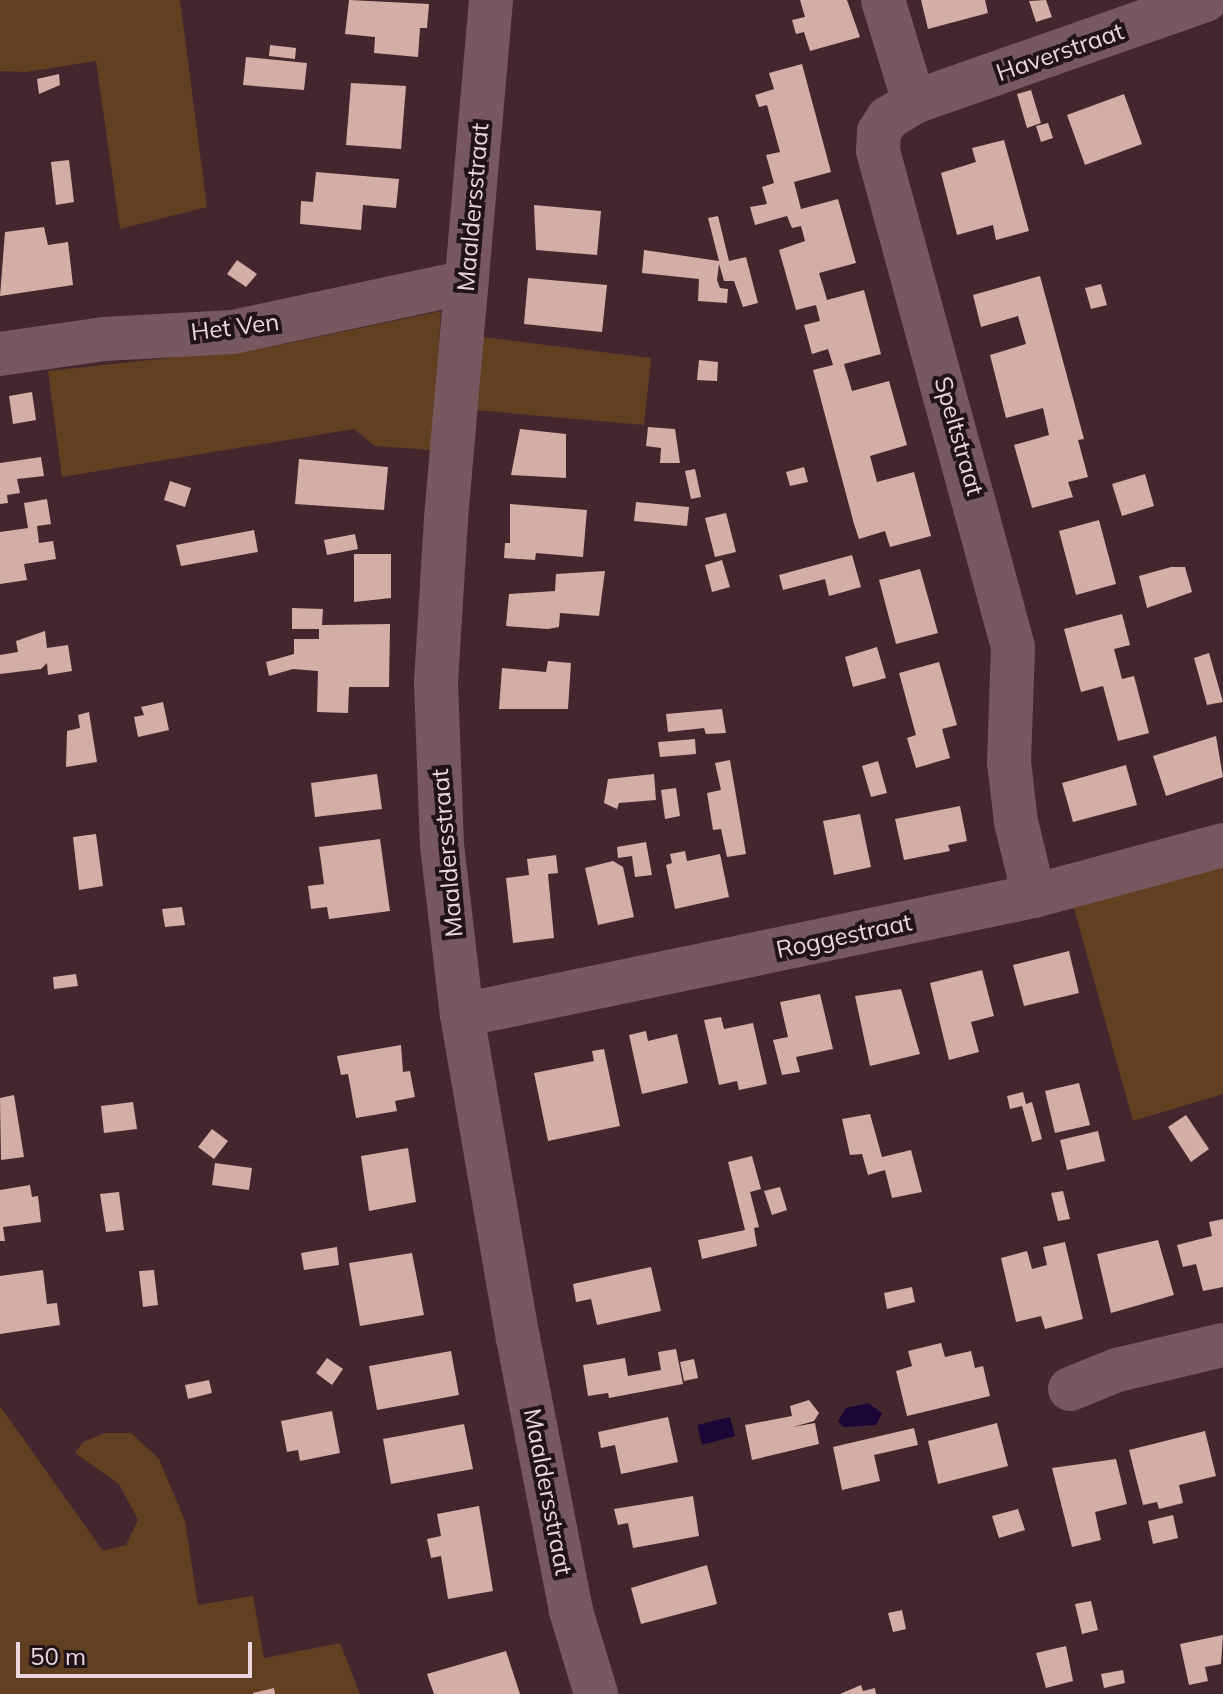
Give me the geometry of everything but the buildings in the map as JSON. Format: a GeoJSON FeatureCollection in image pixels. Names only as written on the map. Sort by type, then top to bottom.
{"type":"FeatureCollection","features":[{"type":"Feature","properties":{"kind":"street","name":"Maaldersstraat"},"geometry":{"type":"LineString","coordinates":[[491,0],[436,682],[442,845],[462,1015],[571,1611],[596,1694]]}},
{"type":"Feature","properties":{"kind":"street"},"geometry":{"type":"LineString","coordinates":[[883,0],[914,102]]}},
{"type":"Feature","properties":{"kind":"street","name":"Haverstraat"},"geometry":{"type":"LineString","coordinates":[[914,102],[1206,0]]}},
{"type":"Feature","properties":{"kind":"street","name":"Speltstraat"},"geometry":{"type":"LineString","coordinates":[[914,102],[888,118],[879,132],[878,151],[1013,647],[1009,762],[1016,822],[1034,896]]}},
{"type":"Feature","properties":{"kind":"street","name":"Het Ven"},"geometry":{"type":"LineString","coordinates":[[0,354],[104,339],[233,332],[467,282]]}},
{"type":"Feature","properties":{"kind":"street","name":"Roggestraat"},"geometry":{"type":"LineString","coordinates":[[462,1015],[1034,896],[1223,845]]}},
{"type":"Feature","properties":{"kind":"street"},"geometry":{"type":"LineString","coordinates":[[1070,1389],[1117,1370],[1223,1345]]}},
{"type":"Feature","properties":{"kind":"shaded area"},"geometry":{"type":"Polygon","coordinates":[[[0,0],[180,0],[207,207],[120,229],[96,61],[26,72],[0,71],[0,0]]]}},
{"type":"Feature","properties":{"kind":"shaded area"},"geometry":{"type":"Polygon","coordinates":[[[441,311],[432,450],[375,446],[354,429],[62,477],[48,371],[270,347],[441,311]]]}},
{"type":"Feature","properties":{"kind":"shaded area"},"geometry":{"type":"Polygon","coordinates":[[[481,337],[651,358],[644,425],[475,410],[481,337]]]}},
{"type":"Feature","properties":{"kind":"shaded area"},"geometry":{"type":"Polygon","coordinates":[[[1223,861],[1223,1094],[1133,1121],[1072,901],[1223,861]]]}},
{"type":"Feature","properties":{"kind":"shaded area"},"geometry":{"type":"Polygon","coordinates":[[[868,1403],[882,1413],[876,1425],[843,1427],[838,1421],[846,1408],[868,1403]]]}},
{"type":"Feature","properties":{"kind":"shaded area"},"geometry":{"type":"Polygon","coordinates":[[[0,1406],[103,1551],[126,1545],[138,1520],[119,1484],[75,1453],[83,1442],[105,1433],[131,1433],[159,1459],[185,1521],[198,1605],[253,1596],[264,1658],[340,1643],[360,1694],[0,1694],[0,1406]]]}},
{"type":"Feature","properties":{"kind":"shaded area"},"geometry":{"type":"Polygon","coordinates":[[[730,1417],[735,1436],[702,1445],[697,1425],[730,1417]]]}}]}
